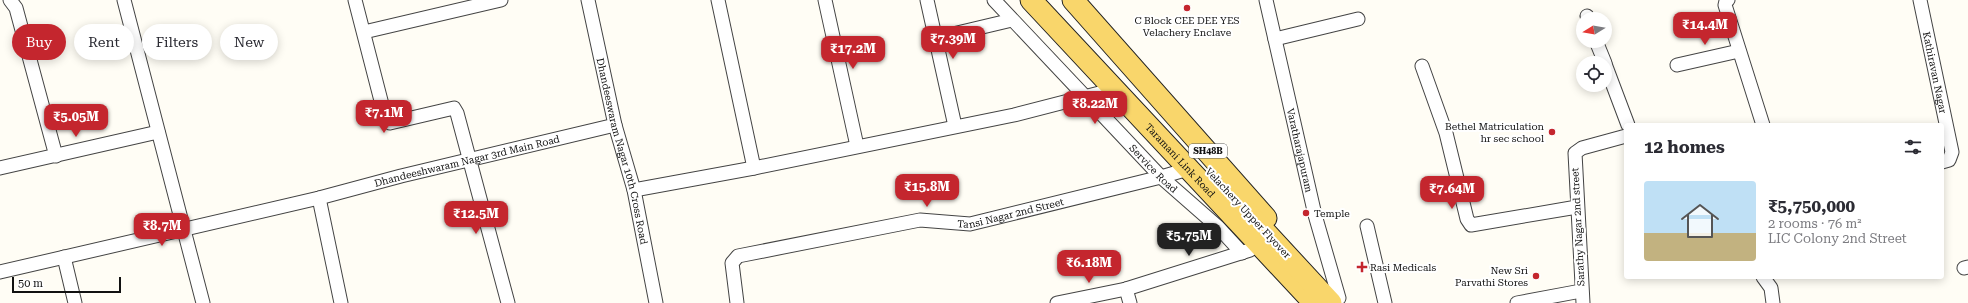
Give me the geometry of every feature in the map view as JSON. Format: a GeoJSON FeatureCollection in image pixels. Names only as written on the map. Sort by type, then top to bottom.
{"type":"FeatureCollection","features":[{"type":"Feature","properties":{"kind":"main road","name":"Taramani Link Road"},"geometry":{"type":"LineString","coordinates":[[1031,0],[1188,169],[1251,250],[1314,303]]}},
{"type":"Feature","properties":{"kind":"main road","name":"Velachery Upper Flyover"},"geometry":{"type":"LineString","coordinates":[[1049,0],[1338,301]]}},
{"type":"Feature","properties":{"kind":"main road","name":"SH48B"},"geometry":{"type":"LineString","coordinates":[[1073,0],[1338,301]]}},
{"type":"Feature","properties":{"kind":"street"},"geometry":{"type":"LineString","coordinates":[[124,0],[203,303]]}},
{"type":"Feature","properties":{"kind":"street"},"geometry":{"type":"LineString","coordinates":[[355,0],[386,120],[390,123],[454,108],[508,303]]}},
{"type":"Feature","properties":{"kind":"street"},"geometry":{"type":"LineString","coordinates":[[364,32],[501,0]]}},
{"type":"Feature","properties":{"kind":"street","name":"Dhandeeswaram Nagar 10th Cross Road"},"geometry":{"type":"LineString","coordinates":[[588,0],[615,125],[634,190],[656,303]]}},
{"type":"Feature","properties":{"kind":"street"},"geometry":{"type":"LineString","coordinates":[[718,0],[754,168]]}},
{"type":"Feature","properties":{"kind":"street"},"geometry":{"type":"LineString","coordinates":[[825,0],[857,146]]}},
{"type":"Feature","properties":{"kind":"street"},"geometry":{"type":"LineString","coordinates":[[927,0],[955,126]]}},
{"type":"Feature","properties":{"kind":"street","name":"Service Road"},"geometry":{"type":"LineString","coordinates":[[994,0],[1161,177],[1218,227],[1251,250]]}},
{"type":"Feature","properties":{"kind":"street","name":"Varatharajapuram"},"geometry":{"type":"LineString","coordinates":[[1266,0],[1315,215],[1338,301]]}},
{"type":"Feature","properties":{"kind":"street"},"geometry":{"type":"LineString","coordinates":[[1728,0],[1726,1],[1725,5],[1761,123]]}},
{"type":"Feature","properties":{"kind":"street","name":"Kathiravan Nagar"},"geometry":{"type":"LineString","coordinates":[[1920,0],[1952,152],[1949,160],[1944,161]]}},
{"type":"Feature","properties":{"kind":"street"},"geometry":{"type":"LineString","coordinates":[[6,1],[16,8],[56,156]]}},
{"type":"Feature","properties":{"kind":"street"},"geometry":{"type":"LineString","coordinates":[[1275,40],[1358,19]]}},
{"type":"Feature","properties":{"kind":"street"},"geometry":{"type":"LineString","coordinates":[[936,38],[1012,20]]}},
{"type":"Feature","properties":{"kind":"street"},"geometry":{"type":"LineString","coordinates":[[1677,65],[1739,51]]}},
{"type":"Feature","properties":{"kind":"street"},"geometry":{"type":"LineString","coordinates":[[1422,66],[1446,133],[1467,219],[1471,225],[1577,207]]}},
{"type":"Feature","properties":{"kind":"street"},"geometry":{"type":"LineString","coordinates":[[1612,83],[1627,123]]}},
{"type":"Feature","properties":{"kind":"street"},"geometry":{"type":"LineString","coordinates":[[634,190],[754,168],[1014,115],[1115,89]]}},
{"type":"Feature","properties":{"kind":"street","name":"Dhandeeshwaram Nagar 3rd Main Road"},"geometry":{"type":"LineString","coordinates":[[0,272],[319,198],[615,125]]}},
{"type":"Feature","properties":{"kind":"street"},"geometry":{"type":"LineString","coordinates":[[0,168],[158,132]]}},
{"type":"Feature","properties":{"kind":"street","name":"Sarathy Nagar 2nd street"},"geometry":{"type":"LineString","coordinates":[[1582,297],[1577,207],[1577,150],[1624,137]]}},
{"type":"Feature","properties":{"kind":"street","name":"Tansi Nagar 2nd Street"},"geometry":{"type":"LineString","coordinates":[[737,303],[732,263],[738,256],[920,220],[970,224],[1188,169]]}},
{"type":"Feature","properties":{"kind":"street"},"geometry":{"type":"LineString","coordinates":[[319,198],[341,303]]}},
{"type":"Feature","properties":{"kind":"street"},"geometry":{"type":"LineString","coordinates":[[1368,226],[1385,303]]}},
{"type":"Feature","properties":{"kind":"street"},"geometry":{"type":"LineString","coordinates":[[1057,303],[1126,289],[1251,250]]}},
{"type":"Feature","properties":{"kind":"street"},"geometry":{"type":"LineString","coordinates":[[64,257],[75,303]]}},
{"type":"Feature","properties":{"kind":"street"},"geometry":{"type":"LineString","coordinates":[[1764,279],[1771,288],[1773,303]]}},
{"type":"Feature","properties":{"kind":"street"},"geometry":{"type":"LineString","coordinates":[[1126,289],[1130,303]]}},
{"type":"Feature","properties":{"kind":"street"},"geometry":{"type":"LineString","coordinates":[[1517,303],[1582,297]]}},
{"type":"Feature","properties":{"kind":"place","name":"C Block CEE DEE YES Velachery Enclave"},"geometry":{"type":"Point","coordinates":[1187,8]}},
{"type":"Feature","properties":{"kind":"place","name":"Bethel Matriculation hr sec school"},"geometry":{"type":"Point","coordinates":[1552,132]}},
{"type":"Feature","properties":{"kind":"place","name":"Temple"},"geometry":{"type":"Point","coordinates":[1306,213]}},
{"type":"Feature","properties":{"kind":"place","name":"Rasi Medicals"},"geometry":{"type":"Point","coordinates":[1362,267]}},
{"type":"Feature","properties":{"kind":"place","name":"New Sri Parvathi Stores"},"geometry":{"type":"Point","coordinates":[1536,276]}}]}
